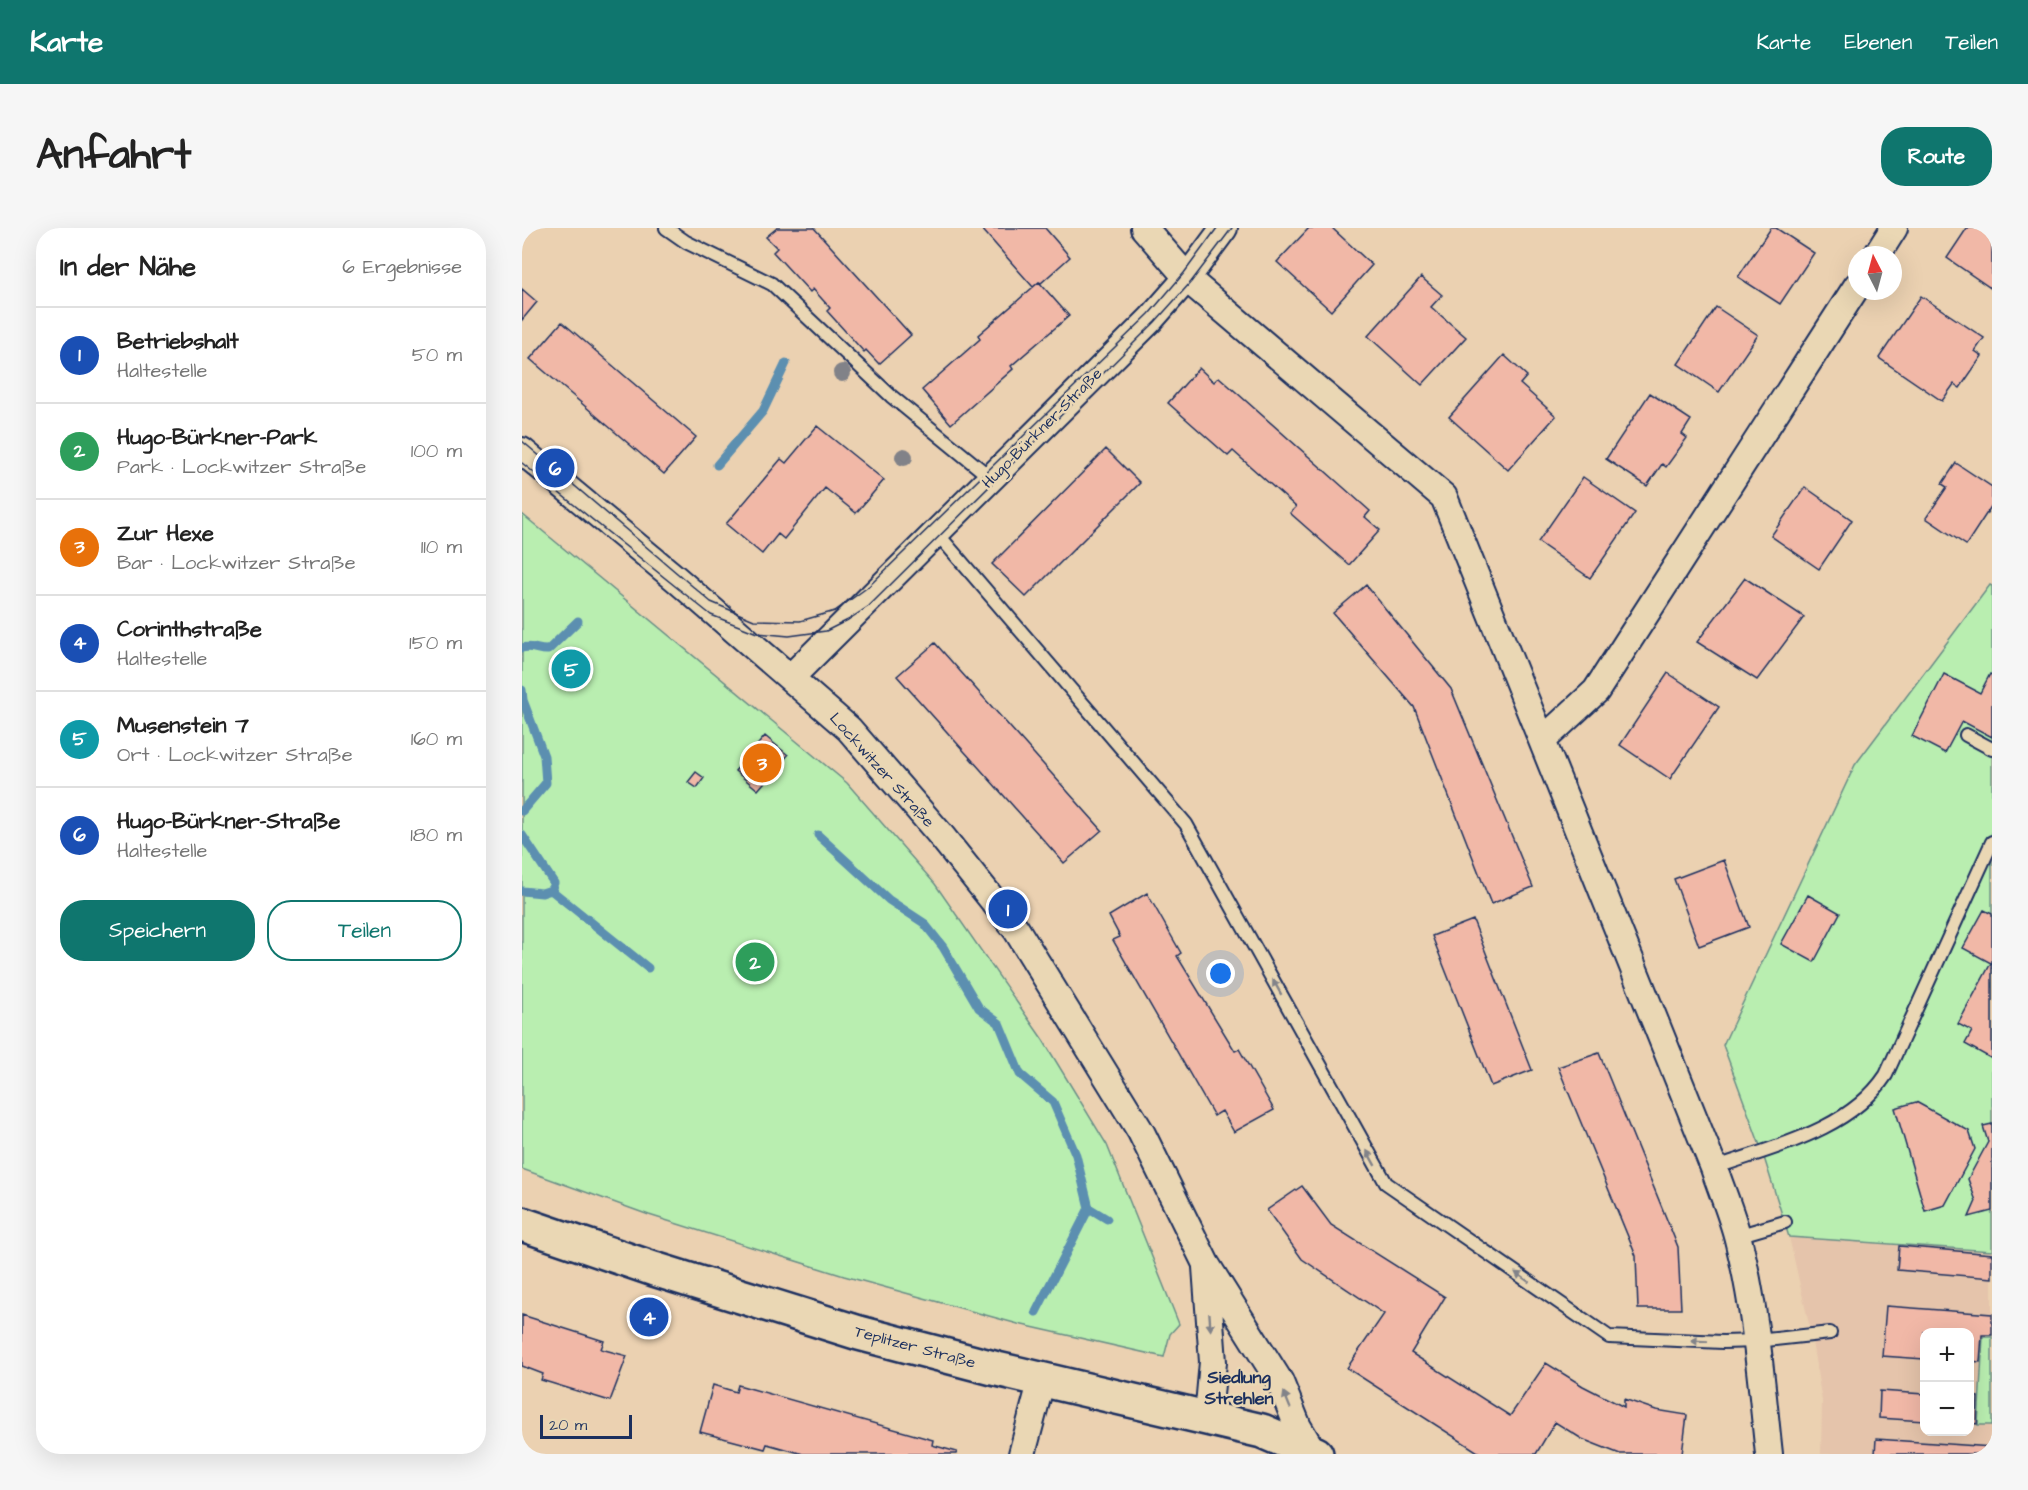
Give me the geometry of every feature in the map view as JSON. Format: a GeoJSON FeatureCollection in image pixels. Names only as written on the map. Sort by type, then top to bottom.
{"type":"FeatureCollection","features":[{"type":"Feature","properties":{"kind":"main road","name":"Teplitzer Straße"},"geometry":{"type":"LineString","coordinates":[[522,1224],[664,1273],[859,1333],[1262,1431],[1315,1453]]}},
{"type":"Feature","properties":{"kind":"street"},"geometry":{"type":"LineString","coordinates":[[1144,228],[1187,278],[1444,497],[1714,1168],[1737,1236],[1745,1270],[1757,1341],[1770,1454]]}},
{"type":"Feature","properties":{"kind":"street","name":"Hugo-Bürkner-Straße"},"geometry":{"type":"LineString","coordinates":[[791,677],[1151,319],[1187,278],[1224,228]]}},
{"type":"Feature","properties":{"kind":"street"},"geometry":{"type":"LineString","coordinates":[[1883,246],[1894,228]]}},
{"type":"Feature","properties":{"kind":"street"},"geometry":{"type":"LineString","coordinates":[[1543,740],[1596,691],[1848,300]]}},
{"type":"Feature","properties":{"kind":"street","name":"Lockwitzer Straße"},"geometry":{"type":"LineString","coordinates":[[522,451],[791,677],[849,729],[939,833],[1016,929],[1141,1132],[1206,1264],[1280,1382],[1298,1427],[1315,1453]]}},
{"type":"Feature","properties":{"kind":"street"},"geometry":{"type":"LineString","coordinates":[[1206,1264],[1213,1362],[1208,1417]]}},
{"type":"Feature","properties":{"kind":"street"},"geometry":{"type":"LineString","coordinates":[[1022,1454],[1042,1379]]}},
{"type":"Feature","properties":{"kind":"lane"},"geometry":{"type":"LineString","coordinates":[[666,228],[686,242],[772,284],[891,396],[991,478]]}},
{"type":"Feature","properties":{"kind":"lane"},"geometry":{"type":"LineString","coordinates":[[936,532],[1186,824],[1386,1183],[1609,1337],[1723,1342],[1757,1341],[1830,1333]]}},
{"type":"Feature","properties":{"kind":"lane"},"geometry":{"type":"LineString","coordinates":[[1966,735],[1992,749]]}},
{"type":"Feature","properties":{"kind":"lane"},"geometry":{"type":"LineString","coordinates":[[1714,1168],[1833,1124],[1876,1090],[1886,1075],[1992,842]]}},
{"type":"Feature","properties":{"kind":"lane"},"geometry":{"type":"LineString","coordinates":[[1737,1236],[1785,1222]]}},
{"type":"Feature","properties":{"kind":"shaded area"},"geometry":{"type":"Polygon","coordinates":[[[1789,1237],[1992,1251],[1992,1337],[1983,1337],[1978,1425],[1992,1425],[1992,1454],[1821,1454],[1822,1401],[1809,1324],[1789,1237]]]}},
{"type":"Feature","properties":{"kind":"green space"},"geometry":{"type":"Polygon","coordinates":[[[522,514],[847,783],[935,884],[1043,1040],[1107,1145],[1179,1324],[1170,1334],[1164,1357],[1018,1324],[844,1276],[649,1215],[522,1169],[522,514]]]}},
{"type":"Feature","properties":{"kind":"green space"},"geometry":{"type":"Polygon","coordinates":[[[1990,585],[1992,586],[1992,1251],[1789,1237],[1762,1151],[1723,1045],[1855,765],[1990,585]]]}},
{"type":"Feature","properties":{"kind":"green space"},"geometry":{"type":"Polygon","coordinates":[[[1983,1337],[1992,1337],[1992,1425],[1978,1425],[1983,1337]]]}},
{"type":"Feature","properties":{"kind":"building"},"geometry":{"type":"Polygon","coordinates":[[[777,228],[814,228],[911,335],[879,364],[866,350],[864,352],[827,311],[830,308],[813,289],[810,292],[773,252],[777,248],[766,237],[777,228]]]}},
{"type":"Feature","properties":{"kind":"building"},"geometry":{"type":"Polygon","coordinates":[[[981,228],[1045,228],[1070,257],[1041,283],[1033,287],[981,228]]]}},
{"type":"Feature","properties":{"kind":"building"},"geometry":{"type":"Polygon","coordinates":[[[1309,228],[1332,228],[1372,265],[1331,311],[1277,262],[1309,228]]]}},
{"type":"Feature","properties":{"kind":"building"},"geometry":{"type":"Polygon","coordinates":[[[1771,228],[1776,228],[1814,253],[1780,304],[1738,277],[1771,228]]]}},
{"type":"Feature","properties":{"kind":"building"},"geometry":{"type":"Polygon","coordinates":[[[1967,228],[1992,228],[1992,289],[1947,258],[1967,228]]]}},
{"type":"Feature","properties":{"kind":"building"},"geometry":{"type":"Polygon","coordinates":[[[1421,277],[1442,295],[1431,307],[1466,337],[1422,385],[1368,336],[1421,277]]]}},
{"type":"Feature","properties":{"kind":"building"},"geometry":{"type":"Polygon","coordinates":[[[1039,282],[1069,316],[1011,366],[1013,369],[951,424],[922,390],[980,339],[978,335],[1039,282]]]}},
{"type":"Feature","properties":{"kind":"building"},"geometry":{"type":"Polygon","coordinates":[[[522,289],[537,302],[522,320],[522,289]]]}},
{"type":"Feature","properties":{"kind":"building"},"geometry":{"type":"Polygon","coordinates":[[[1921,296],[1984,338],[1975,351],[1982,356],[1960,388],[1954,384],[1942,401],[1879,358],[1921,296]]]}},
{"type":"Feature","properties":{"kind":"building"},"geometry":{"type":"Polygon","coordinates":[[[1716,307],[1758,335],[1719,392],[1678,364],[1716,307]]]}},
{"type":"Feature","properties":{"kind":"building"},"geometry":{"type":"Polygon","coordinates":[[[562,322],[696,437],[664,474],[530,359],[562,322]]]}},
{"type":"Feature","properties":{"kind":"building"},"geometry":{"type":"Polygon","coordinates":[[[1504,355],[1527,376],[1520,384],[1556,416],[1508,470],[1449,417],[1504,355]]]}},
{"type":"Feature","properties":{"kind":"building"},"geometry":{"type":"Polygon","coordinates":[[[1199,368],[1214,382],[1219,377],[1370,511],[1365,517],[1380,530],[1349,565],[1290,513],[1296,507],[1233,451],[1228,456],[1168,403],[1199,368]]]}},
{"type":"Feature","properties":{"kind":"building"},"geometry":{"type":"Polygon","coordinates":[[[1650,393],[1691,420],[1682,434],[1687,438],[1666,467],[1662,464],[1647,486],[1606,459],[1650,393]]]}},
{"type":"Feature","properties":{"kind":"building"},"geometry":{"type":"Polygon","coordinates":[[[817,426],[884,480],[856,513],[825,488],[784,539],[778,534],[762,554],[726,524],[781,459],[786,463],[817,426]]]}},
{"type":"Feature","properties":{"kind":"building"},"geometry":{"type":"Polygon","coordinates":[[[1106,449],[1140,483],[1026,597],[992,564],[1106,449]]]}},
{"type":"Feature","properties":{"kind":"building"},"geometry":{"type":"Polygon","coordinates":[[[1956,463],[1992,487],[1992,505],[1966,545],[1926,518],[1947,487],[1942,484],[1956,463]]]}},
{"type":"Feature","properties":{"kind":"building"},"geometry":{"type":"Polygon","coordinates":[[[1583,477],[1635,513],[1590,578],[1538,542],[1583,477]]]}},
{"type":"Feature","properties":{"kind":"building"},"geometry":{"type":"Polygon","coordinates":[[[1805,487],[1852,520],[1819,569],[1771,536],[1805,487]]]}},
{"type":"Feature","properties":{"kind":"building"},"geometry":{"type":"Polygon","coordinates":[[[1745,578],[1804,617],[1757,680],[1697,642],[1745,578]]]}},
{"type":"Feature","properties":{"kind":"building"},"geometry":{"type":"Polygon","coordinates":[[[1366,585],[1451,689],[1533,887],[1491,904],[1414,707],[1333,613],[1366,585]]]}},
{"type":"Feature","properties":{"kind":"building"},"geometry":{"type":"Polygon","coordinates":[[[935,643],[1102,830],[1064,863],[897,676],[935,643]]]}},
{"type":"Feature","properties":{"kind":"building"},"geometry":{"type":"Polygon","coordinates":[[[1668,673],[1719,707],[1670,779],[1620,745],[1668,673]]]}},
{"type":"Feature","properties":{"kind":"building"},"geometry":{"type":"Polygon","coordinates":[[[1944,674],[1980,693],[1990,674],[1992,675],[1992,737],[1962,721],[1945,753],[1912,736],[1944,674]]]}},
{"type":"Feature","properties":{"kind":"building"},"geometry":{"type":"Polygon","coordinates":[[[765,736],[788,755],[758,790],[735,771],[765,736]]]}},
{"type":"Feature","properties":{"kind":"building"},"geometry":{"type":"Polygon","coordinates":[[[696,772],[704,778],[697,788],[688,782],[696,772]]]}},
{"type":"Feature","properties":{"kind":"building"},"geometry":{"type":"Polygon","coordinates":[[[1724,860],[1749,927],[1699,946],[1674,879],[1724,860]]]}},
{"type":"Feature","properties":{"kind":"building"},"geometry":{"type":"Polygon","coordinates":[[[1147,893],[1181,953],[1177,956],[1235,1051],[1239,1049],[1274,1110],[1234,1132],[1222,1111],[1214,1116],[1113,940],[1120,937],[1109,916],[1147,893]]]}},
{"type":"Feature","properties":{"kind":"building"},"geometry":{"type":"Polygon","coordinates":[[[1808,895],[1840,913],[1814,962],[1781,944],[1808,895]]]}},
{"type":"Feature","properties":{"kind":"building"},"geometry":{"type":"Polygon","coordinates":[[[1984,910],[1992,914],[1992,1059],[1965,1044],[1972,1031],[1958,1024],[1991,963],[1963,948],[1984,910]]]}},
{"type":"Feature","properties":{"kind":"building"},"geometry":{"type":"Polygon","coordinates":[[[1473,920],[1532,1070],[1491,1086],[1432,936],[1473,920]]]}},
{"type":"Feature","properties":{"kind":"building"},"geometry":{"type":"Polygon","coordinates":[[[1599,1053],[1678,1247],[1681,1309],[1638,1309],[1636,1256],[1558,1067],[1599,1053]]]}},
{"type":"Feature","properties":{"kind":"building"},"geometry":{"type":"Polygon","coordinates":[[[1916,1102],[1969,1131],[1975,1149],[1945,1205],[1925,1211],[1895,1108],[1916,1102]]]}},
{"type":"Feature","properties":{"kind":"building"},"geometry":{"type":"Polygon","coordinates":[[[1992,1124],[1992,1211],[1969,1217],[1976,1201],[1968,1179],[1988,1142],[1983,1126],[1992,1124]]]}},
{"type":"Feature","properties":{"kind":"building"},"geometry":{"type":"Polygon","coordinates":[[[1302,1186],[1331,1225],[1445,1297],[1411,1353],[1510,1416],[1546,1363],[1583,1386],[1624,1407],[1624,1399],[1656,1410],[1687,1415],[1682,1454],[1620,1454],[1582,1439],[1555,1422],[1536,1454],[1481,1454],[1347,1368],[1384,1314],[1302,1259],[1267,1210],[1302,1186]]]}},
{"type":"Feature","properties":{"kind":"building"},"geometry":{"type":"Polygon","coordinates":[[[1899,1246],[1992,1254],[1992,1278],[1897,1270],[1899,1246]]]}},
{"type":"Feature","properties":{"kind":"building"},"geometry":{"type":"Polygon","coordinates":[[[1886,1306],[1992,1314],[1992,1335],[1982,1335],[1980,1362],[1974,1361],[1974,1328],[1920,1328],[1920,1359],[1882,1356],[1886,1306]]]}},
{"type":"Feature","properties":{"kind":"building"},"geometry":{"type":"Polygon","coordinates":[[[522,1315],[604,1341],[601,1349],[627,1356],[610,1401],[541,1380],[543,1374],[522,1366],[522,1315]]]}},
{"type":"Feature","properties":{"kind":"building"},"geometry":{"type":"Polygon","coordinates":[[[713,1385],[736,1392],[738,1385],[933,1440],[932,1445],[957,1452],[956,1454],[803,1454],[767,1444],[765,1449],[700,1432],[713,1385]]]}},
{"type":"Feature","properties":{"kind":"building"},"geometry":{"type":"Polygon","coordinates":[[[1880,1391],[1920,1394],[1920,1421],[1879,1418],[1880,1391]]]}},
{"type":"Feature","properties":{"kind":"building"},"geometry":{"type":"Polygon","coordinates":[[[1974,1396],[1978,1397],[1977,1424],[1974,1424],[1974,1396]]]}},
{"type":"Feature","properties":{"kind":"building"},"geometry":{"type":"Polygon","coordinates":[[[1876,1439],[1992,1447],[1992,1454],[1875,1454],[1876,1439]]]}},
{"type":"Feature","properties":{"kind":"waterway"},"geometry":{"type":"LineString","coordinates":[[717,465],[763,411],[786,363]]}},
{"type":"Feature","properties":{"kind":"waterway"},"geometry":{"type":"LineString","coordinates":[[522,648],[548,650],[578,621]]}},
{"type":"Feature","properties":{"kind":"waterway"},"geometry":{"type":"LineString","coordinates":[[522,690],[523,700],[544,756],[546,783],[522,811]]}},
{"type":"Feature","properties":{"kind":"waterway"},"geometry":{"type":"LineString","coordinates":[[522,835],[554,883],[551,890],[542,893],[522,891]]}},
{"type":"Feature","properties":{"kind":"waterway"},"geometry":{"type":"LineString","coordinates":[[818,835],[889,900],[924,923],[943,947],[979,1008],[999,1023],[1020,1074],[1053,1102],[1076,1155],[1089,1208],[1107,1219]]}},
{"type":"Feature","properties":{"kind":"waterway"},"geometry":{"type":"LineString","coordinates":[[551,890],[648,968]]}},
{"type":"Feature","properties":{"kind":"waterway"},"geometry":{"type":"LineString","coordinates":[[1036,1312],[1089,1208]]}},
{"type":"Feature","properties":{"kind":"tram line"},"geometry":{"type":"LineString","coordinates":[[522,441],[711,602],[754,620],[800,621],[835,611],[868,587],[1149,314],[1184,273],[1217,228]]}},
{"type":"Feature","properties":{"kind":"tram line"},"geometry":{"type":"LineString","coordinates":[[522,463],[711,615],[757,633],[789,636],[826,631],[869,606],[1155,322],[1191,282],[1232,228]]}},
{"type":"Feature","properties":{"kind":"place","name":"Hugo-Bürkner-Straße"},"geometry":{"type":"Point","coordinates":[555,468]}},
{"type":"Feature","properties":{"kind":"place","name":"Musenstein 7"},"geometry":{"type":"Point","coordinates":[571,669]}},
{"type":"Feature","properties":{"kind":"place","name":"Zur Hexe"},"geometry":{"type":"Point","coordinates":[762,763]}},
{"type":"Feature","properties":{"kind":"place","name":"Betriebshalt"},"geometry":{"type":"Point","coordinates":[1008,909]}},
{"type":"Feature","properties":{"kind":"place","name":"Hugo-Bürkner-Park"},"geometry":{"type":"Point","coordinates":[755,962]}},
{"type":"Feature","properties":{"kind":"place","name":"Corinthstraße"},"geometry":{"type":"Point","coordinates":[649,1317]}},
{"type":"Feature","properties":{"kind":"district","name":"Siedlung Strehlen"},"geometry":{"type":"Point","coordinates":[1239,1387]}}]}
